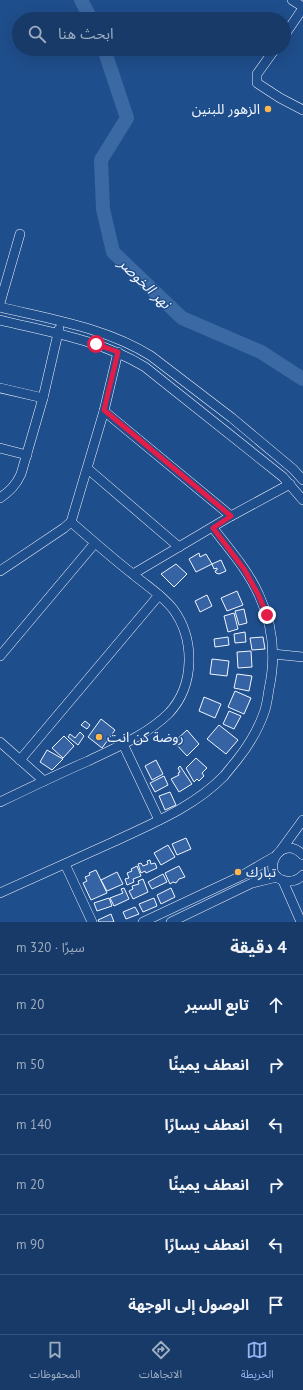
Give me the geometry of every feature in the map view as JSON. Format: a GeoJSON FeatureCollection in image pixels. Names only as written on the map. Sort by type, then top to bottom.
{"type":"FeatureCollection","features":[{"type":"Feature","properties":{"kind":"street"},"geometry":{"type":"LineString","coordinates":[[291,26],[303,8],[292,0]]}},
{"type":"Feature","properties":{"kind":"street"},"geometry":{"type":"LineString","coordinates":[[270,56],[257,74],[257,83],[280,98],[303,110]]}},
{"type":"Feature","properties":{"kind":"street"},"geometry":{"type":"LineString","coordinates":[[0,302],[20,234]]}},
{"type":"Feature","properties":{"kind":"street"},"geometry":{"type":"LineString","coordinates":[[0,307],[109,335],[139,348],[232,418],[293,469],[303,480]]}},
{"type":"Feature","properties":{"kind":"street"},"geometry":{"type":"LineString","coordinates":[[0,320],[96,344],[118,352],[145,367],[283,477],[303,500]]}},
{"type":"Feature","properties":{"kind":"street"},"geometry":{"type":"LineString","coordinates":[[0,498],[10,491],[17,483],[27,455],[44,398],[60,322]]}},
{"type":"Feature","properties":{"kind":"street"},"geometry":{"type":"LineString","coordinates":[[0,571],[71,522],[88,469],[118,352]]}},
{"type":"Feature","properties":{"kind":"street"},"geometry":{"type":"LineString","coordinates":[[0,388],[44,398]]}},
{"type":"Feature","properties":{"kind":"street"},"geometry":{"type":"LineString","coordinates":[[104,410],[231,516]]}},
{"type":"Feature","properties":{"kind":"street"},"geometry":{"type":"LineString","coordinates":[[224,429],[232,418]]}},
{"type":"Feature","properties":{"kind":"street"},"geometry":{"type":"LineString","coordinates":[[0,448],[27,455]]}},
{"type":"Feature","properties":{"kind":"street"},"geometry":{"type":"LineString","coordinates":[[88,469],[179,547]]}},
{"type":"Feature","properties":{"kind":"street"},"geometry":{"type":"LineString","coordinates":[[133,574],[231,516],[290,484]]}},
{"type":"Feature","properties":{"kind":"street"},"geometry":{"type":"LineString","coordinates":[[0,802],[123,744],[156,725],[170,712],[180,697],[187,679],[189,661],[188,648],[182,624],[172,608],[159,595],[71,522]]}},
{"type":"Feature","properties":{"kind":"street"},"geometry":{"type":"LineString","coordinates":[[0,893],[159,820],[188,804],[208,790],[223,776],[246,749],[257,730],[265,710],[271,681],[273,654],[272,637],[267,615],[258,594],[244,569],[213,528]]}},
{"type":"Feature","properties":{"kind":"street"},"geometry":{"type":"LineString","coordinates":[[0,656],[95,543]]}},
{"type":"Feature","properties":{"kind":"street"},"geometry":{"type":"LineString","coordinates":[[20,760],[159,595]]}},
{"type":"Feature","properties":{"kind":"street"},"geometry":{"type":"LineString","coordinates":[[273,654],[303,657]]}},
{"type":"Feature","properties":{"kind":"street"},"geometry":{"type":"LineString","coordinates":[[0,742],[44,781]]}},
{"type":"Feature","properties":{"kind":"street"},"geometry":{"type":"LineString","coordinates":[[123,744],[159,820]]}},
{"type":"Feature","properties":{"kind":"street"},"geometry":{"type":"LineString","coordinates":[[143,922],[241,876],[274,857],[282,850],[302,826]]}},
{"type":"Feature","properties":{"kind":"street"},"geometry":{"type":"LineString","coordinates":[[282,850],[286,848],[295,849],[303,854]]}},
{"type":"Feature","properties":{"kind":"street"},"geometry":{"type":"LineString","coordinates":[[274,857],[273,868],[301,922]]}},
{"type":"Feature","properties":{"kind":"street"},"geometry":{"type":"LineString","coordinates":[[65,864],[92,922]]}},
{"type":"Feature","properties":{"kind":"street"},"geometry":{"type":"LineString","coordinates":[[171,922],[252,883],[280,879],[293,882],[298,880],[303,875]]}},
{"type":"Feature","properties":{"kind":"street"},"geometry":{"type":"LineString","coordinates":[[301,922],[303,908]]}},
{"type":"Feature","properties":{"kind":"building"},"geometry":{"type":"Polygon","coordinates":[[[199,553],[200,557],[206,554],[212,564],[196,572],[189,559],[199,553]]]}},
{"type":"Feature","properties":{"kind":"building"},"geometry":{"type":"Polygon","coordinates":[[[221,560],[226,571],[219,574],[216,573],[215,571],[217,568],[214,569],[212,564],[221,560]]]}},
{"type":"Feature","properties":{"kind":"building"},"geometry":{"type":"Polygon","coordinates":[[[176,564],[187,574],[174,587],[161,574],[176,564]]]}},
{"type":"Feature","properties":{"kind":"building"},"geometry":{"type":"Polygon","coordinates":[[[237,591],[243,605],[227,611],[221,598],[237,591]]]}},
{"type":"Feature","properties":{"kind":"building"},"geometry":{"type":"Polygon","coordinates":[[[207,595],[212,606],[200,612],[195,601],[207,595]]]}},
{"type":"Feature","properties":{"kind":"building"},"geometry":{"type":"Polygon","coordinates":[[[244,609],[247,623],[239,625],[235,611],[244,609]]]}},
{"type":"Feature","properties":{"kind":"building"},"geometry":{"type":"Polygon","coordinates":[[[234,613],[238,629],[228,632],[224,616],[234,613]]]}},
{"type":"Feature","properties":{"kind":"building"},"geometry":{"type":"Polygon","coordinates":[[[245,632],[246,642],[235,643],[234,634],[245,632]]]}},
{"type":"Feature","properties":{"kind":"building"},"geometry":{"type":"Polygon","coordinates":[[[228,637],[229,645],[215,647],[214,639],[228,637]]]}},
{"type":"Feature","properties":{"kind":"building"},"geometry":{"type":"Polygon","coordinates":[[[263,637],[265,649],[252,650],[250,638],[263,637]]]}},
{"type":"Feature","properties":{"kind":"building"},"geometry":{"type":"Polygon","coordinates":[[[251,651],[252,667],[238,668],[237,652],[251,651]]]}},
{"type":"Feature","properties":{"kind":"building"},"geometry":{"type":"Polygon","coordinates":[[[212,659],[229,661],[227,676],[210,674],[212,659]]]}},
{"type":"Feature","properties":{"kind":"building"},"geometry":{"type":"Polygon","coordinates":[[[237,674],[252,676],[249,691],[234,688],[237,674]]]}},
{"type":"Feature","properties":{"kind":"building"},"geometry":{"type":"Polygon","coordinates":[[[235,691],[251,698],[244,714],[228,707],[235,691]]]}},
{"type":"Feature","properties":{"kind":"building"},"geometry":{"type":"Polygon","coordinates":[[[204,697],[221,704],[215,718],[199,711],[204,697]]]}},
{"type":"Feature","properties":{"kind":"building"},"geometry":{"type":"Polygon","coordinates":[[[229,711],[241,716],[234,729],[223,724],[229,711]]]}},
{"type":"Feature","properties":{"kind":"building"},"geometry":{"type":"Polygon","coordinates":[[[101,719],[115,730],[102,748],[88,737],[101,719]]]}},
{"type":"Feature","properties":{"kind":"building"},"geometry":{"type":"Polygon","coordinates":[[[85,721],[90,725],[87,729],[81,725],[85,721]]]}},
{"type":"Feature","properties":{"kind":"building"},"geometry":{"type":"Polygon","coordinates":[[[219,725],[238,740],[226,754],[207,739],[219,725]]]}},
{"type":"Feature","properties":{"kind":"building"},"geometry":{"type":"Polygon","coordinates":[[[187,730],[199,744],[187,756],[174,742],[187,730]]]}},
{"type":"Feature","properties":{"kind":"building"},"geometry":{"type":"Polygon","coordinates":[[[80,732],[84,736],[78,745],[68,737],[70,734],[75,738],[80,732]]]}},
{"type":"Feature","properties":{"kind":"building"},"geometry":{"type":"Polygon","coordinates":[[[64,736],[74,746],[63,758],[52,748],[64,736]]]}},
{"type":"Feature","properties":{"kind":"building"},"geometry":{"type":"Polygon","coordinates":[[[47,750],[63,759],[52,770],[40,762],[47,750]]]}},
{"type":"Feature","properties":{"kind":"building"},"geometry":{"type":"Polygon","coordinates":[[[196,758],[207,768],[202,773],[204,776],[199,781],[197,779],[194,782],[186,768],[196,758]]]}},
{"type":"Feature","properties":{"kind":"building"},"geometry":{"type":"Polygon","coordinates":[[[156,760],[163,774],[152,780],[145,766],[156,760]]]}},
{"type":"Feature","properties":{"kind":"building"},"geometry":{"type":"Polygon","coordinates":[[[180,766],[192,784],[179,792],[171,779],[179,775],[178,773],[180,772],[178,768],[180,766]]]}},
{"type":"Feature","properties":{"kind":"building"},"geometry":{"type":"Polygon","coordinates":[[[164,776],[168,785],[155,792],[150,783],[164,776]]]}},
{"type":"Feature","properties":{"kind":"building"},"geometry":{"type":"Polygon","coordinates":[[[170,792],[176,805],[165,810],[159,796],[170,792]]]}},
{"type":"Feature","properties":{"kind":"building"},"geometry":{"type":"Polygon","coordinates":[[[186,838],[191,849],[177,855],[172,844],[186,838]]]}},
{"type":"Feature","properties":{"kind":"building"},"geometry":{"type":"Polygon","coordinates":[[[168,845],[175,857],[161,865],[154,853],[168,845]]]}},
{"type":"Feature","properties":{"kind":"building"},"geometry":{"type":"Polygon","coordinates":[[[150,860],[151,864],[155,863],[157,868],[146,873],[145,871],[141,873],[138,864],[141,863],[143,866],[148,864],[147,861],[150,860]]]}},
{"type":"Feature","properties":{"kind":"building"},"geometry":{"type":"Polygon","coordinates":[[[137,866],[141,876],[133,879],[134,882],[127,885],[125,879],[129,878],[127,873],[132,871],[131,869],[137,866]]]}},
{"type":"Feature","properties":{"kind":"building"},"geometry":{"type":"Polygon","coordinates":[[[179,866],[185,877],[179,879],[176,883],[173,882],[170,884],[165,873],[179,866]]]}},
{"type":"Feature","properties":{"kind":"building"},"geometry":{"type":"Polygon","coordinates":[[[96,870],[107,893],[91,900],[83,883],[87,881],[85,877],[90,875],[89,873],[96,870]]]}},
{"type":"Feature","properties":{"kind":"building"},"geometry":{"type":"Polygon","coordinates":[[[117,872],[123,884],[107,891],[101,880],[117,872]]]}},
{"type":"Feature","properties":{"kind":"building"},"geometry":{"type":"Polygon","coordinates":[[[163,874],[167,882],[152,889],[148,882],[163,874]]]}},
{"type":"Feature","properties":{"kind":"building"},"geometry":{"type":"Polygon","coordinates":[[[143,879],[148,892],[133,899],[129,891],[133,889],[132,886],[139,884],[138,881],[143,879]]]}},
{"type":"Feature","properties":{"kind":"building"},"geometry":{"type":"Polygon","coordinates":[[[124,888],[129,899],[114,906],[110,898],[123,893],[121,889],[124,888]]]}},
{"type":"Feature","properties":{"kind":"building"},"geometry":{"type":"Polygon","coordinates":[[[171,888],[175,897],[161,904],[157,895],[171,888]]]}},
{"type":"Feature","properties":{"kind":"building"},"geometry":{"type":"Polygon","coordinates":[[[109,898],[112,906],[97,911],[94,903],[109,898]]]}},
{"type":"Feature","properties":{"kind":"building"},"geometry":{"type":"Polygon","coordinates":[[[154,898],[157,906],[143,912],[139,904],[154,898]]]}},
{"type":"Feature","properties":{"kind":"building"},"geometry":{"type":"Polygon","coordinates":[[[135,907],[139,914],[126,919],[123,912],[135,907]]]}},
{"type":"Feature","properties":{"kind":"building"},"geometry":{"type":"Polygon","coordinates":[[[111,914],[114,922],[99,922],[98,920],[111,914]]]}},
{"type":"Feature","properties":{"kind":"waterway","name":"نهر الخوصر"},"geometry":{"type":"LineString","coordinates":[[81,0],[87,12]]}},
{"type":"Feature","properties":{"kind":"waterway","name":"نهر الخوصر"},"geometry":{"type":"LineString","coordinates":[[106,56],[127,118],[101,160],[103,209],[113,252],[182,318],[261,352],[303,379]]}},
{"type":"Feature","properties":{"kind":"place","name":"الزهور للبنين"},"geometry":{"type":"Point","coordinates":[268,109]}},
{"type":"Feature","properties":{"kind":"place","name":"روضة كن انت"},"geometry":{"type":"Point","coordinates":[99,737]}},
{"type":"Feature","properties":{"kind":"place","name":"تبارك"},"geometry":{"type":"Point","coordinates":[238,872]}},
{"type":"Feature","properties":{"kind":"route"},"geometry":{"type":"LineString","coordinates":[[96,344],[118,352],[104,410],[231,516],[213,528],[244,569],[258,594],[267,615]]}}]}
